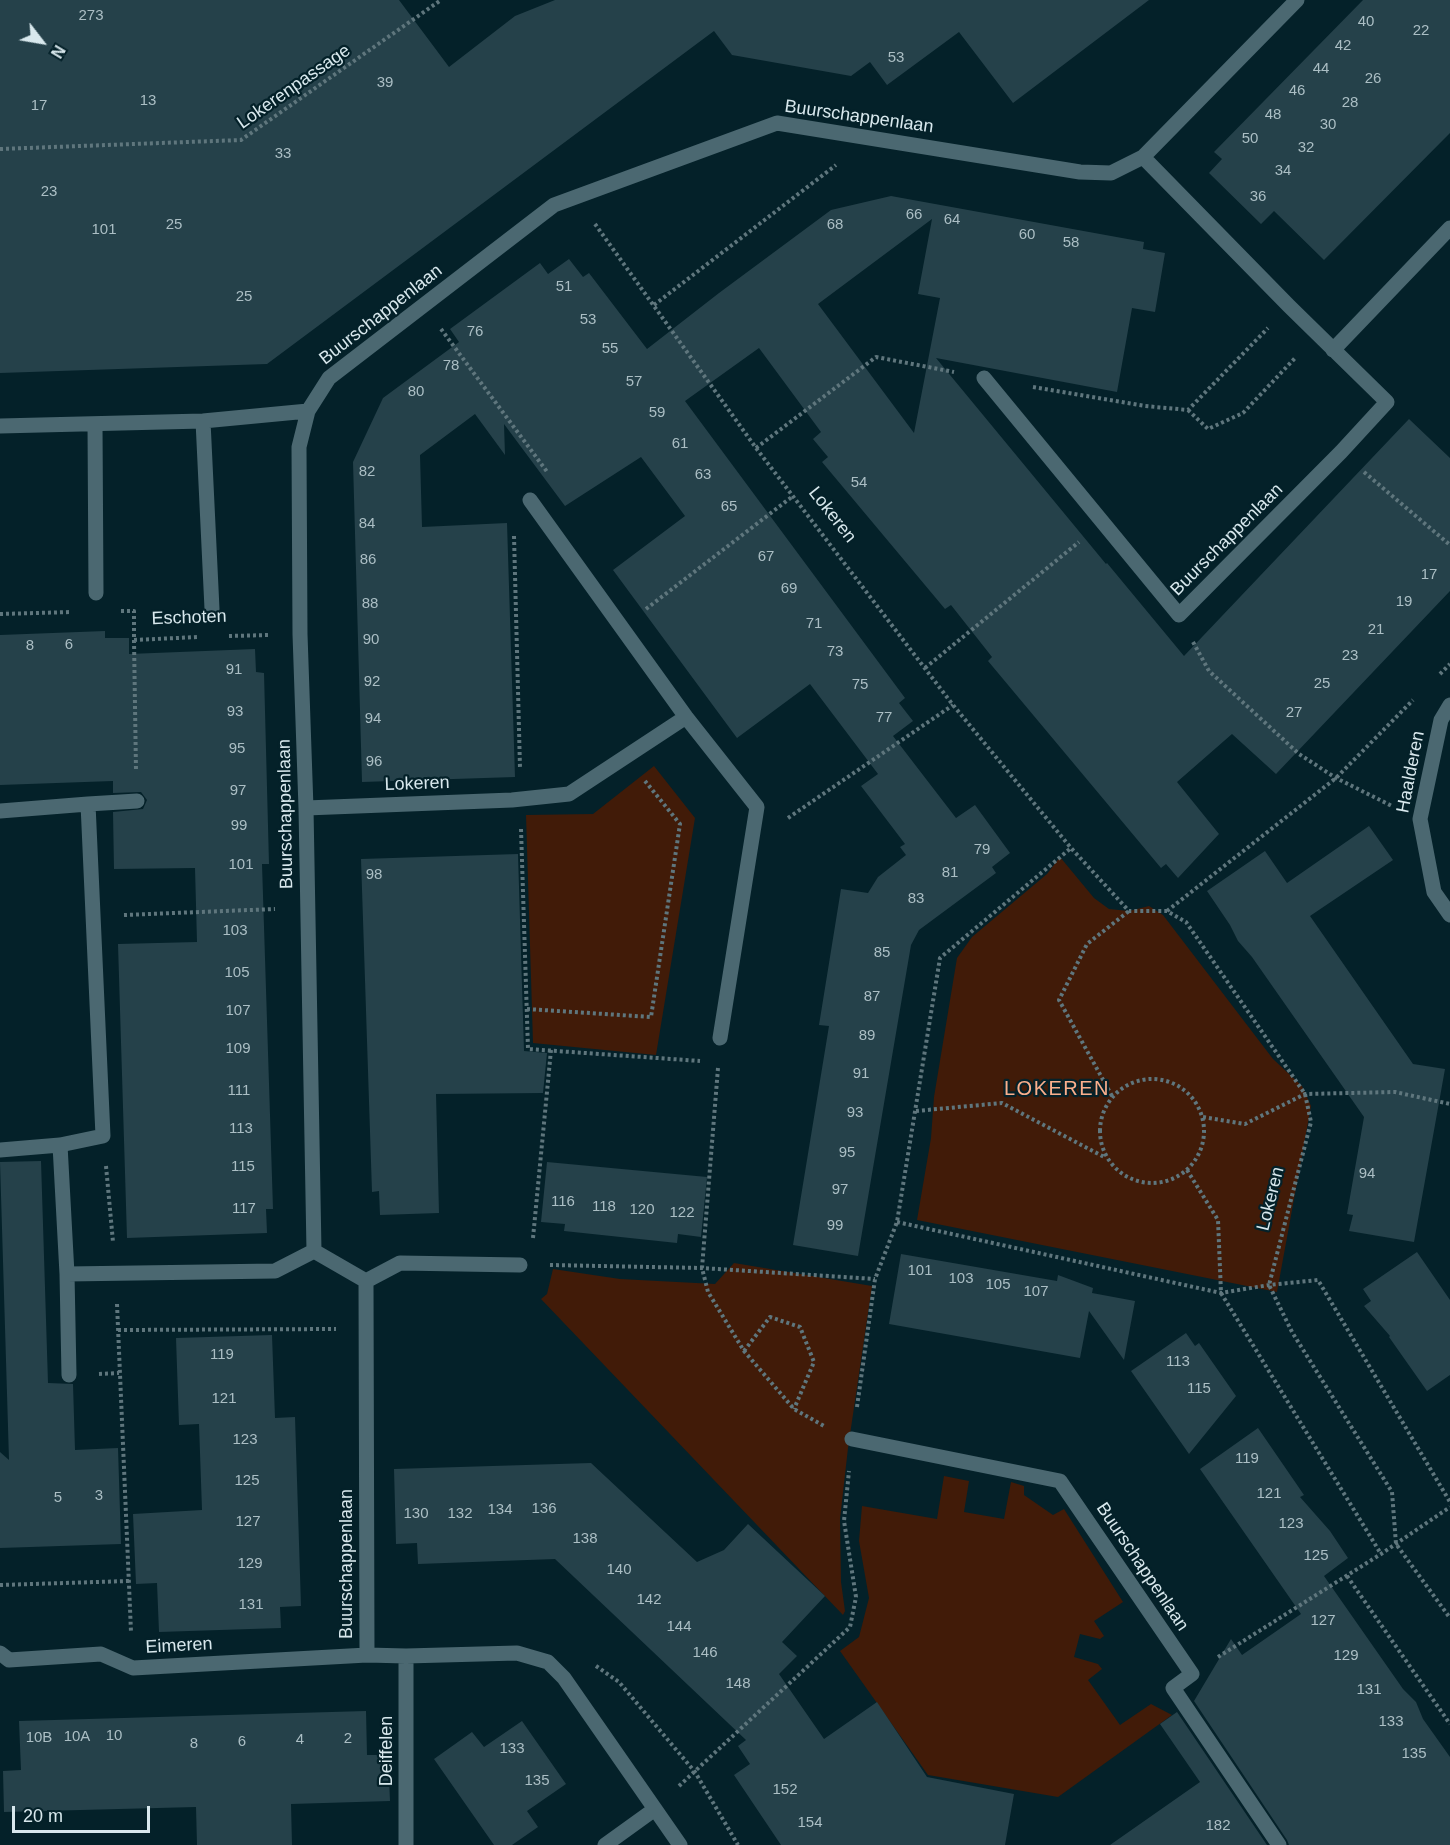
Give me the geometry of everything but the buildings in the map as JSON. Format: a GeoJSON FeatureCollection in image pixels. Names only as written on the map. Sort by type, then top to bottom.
{"type":"FeatureCollection","features":[{"type":"Feature","properties":{"kind":"street","name":"Buurschappenlaan"},"geometry":{"type":"LineString","coordinates":[[314,1251],[306,808],[300,634],[299,447],[308,411],[329,378],[554,205],[777,123],[1080,172],[1111,173],[1143,157],[1297,0]]}},
{"type":"Feature","properties":{"kind":"street","name":"Buurschappenlaan"},"geometry":{"type":"LineString","coordinates":[[984,378],[1179,615],[1341,452],[1387,402],[1143,157]]}},
{"type":"Feature","properties":{"kind":"street"},"geometry":{"type":"LineString","coordinates":[[1333,350],[1450,228]]}},
{"type":"Feature","properties":{"kind":"street"},"geometry":{"type":"LineString","coordinates":[[0,426],[203,421],[308,411]]}},
{"type":"Feature","properties":{"kind":"street","name":"Eschoten"},"geometry":{"type":"LineString","coordinates":[[203,421],[212,609]]}},
{"type":"Feature","properties":{"kind":"street"},"geometry":{"type":"LineString","coordinates":[[94,424],[96,592]]}},
{"type":"Feature","properties":{"kind":"street"},"geometry":{"type":"LineString","coordinates":[[530,500],[686,717],[757,807],[720,1038]]}},
{"type":"Feature","properties":{"kind":"street","name":"Haalderen"},"geometry":{"type":"LineString","coordinates":[[1450,705],[1441,720],[1419,819],[1434,892],[1450,915]]}},
{"type":"Feature","properties":{"kind":"street","name":"Lokeren"},"geometry":{"type":"LineString","coordinates":[[306,808],[520,799],[569,794],[686,717]]}},
{"type":"Feature","properties":{"kind":"street"},"geometry":{"type":"LineString","coordinates":[[0,811],[137,801]]}},
{"type":"Feature","properties":{"kind":"street"},"geometry":{"type":"LineString","coordinates":[[0,1150],[60,1145],[104,1136],[88,804]]}},
{"type":"Feature","properties":{"kind":"street"},"geometry":{"type":"LineString","coordinates":[[60,1145],[67,1274],[69,1375]]}},
{"type":"Feature","properties":{"kind":"street"},"geometry":{"type":"LineString","coordinates":[[67,1274],[275,1271],[314,1251],[366,1281],[400,1263],[525,1265]]}},
{"type":"Feature","properties":{"kind":"street","name":"Buurschappenlaan"},"geometry":{"type":"LineString","coordinates":[[366,1281],[367,1655],[517,1653],[548,1662],[564,1678],[680,1845]]}},
{"type":"Feature","properties":{"kind":"street","name":"Buurschappenlaan"},"geometry":{"type":"LineString","coordinates":[[852,1439],[1060,1481],[1192,1674]]}},
{"type":"Feature","properties":{"kind":"street","name":"Eimeren"},"geometry":{"type":"LineString","coordinates":[[0,1653],[9,1660],[101,1654],[132,1668],[367,1655]]}},
{"type":"Feature","properties":{"kind":"street","name":"Deiffelen"},"geometry":{"type":"LineString","coordinates":[[406,1656],[406,1845]]}},
{"type":"Feature","properties":{"kind":"street"},"geometry":{"type":"LineString","coordinates":[[1192,1674],[1173,1688],[1279,1845]]}},
{"type":"Feature","properties":{"kind":"street"},"geometry":{"type":"LineString","coordinates":[[605,1845],[655,1809]]}},
{"type":"Feature","properties":{"kind":"path","name":"Lokerenpassage"},"geometry":{"type":"LineString","coordinates":[[0,149],[241,140],[441,0]]}},
{"type":"Feature","properties":{"kind":"path"},"geometry":{"type":"LineString","coordinates":[[654,306],[871,138]]}},
{"type":"Feature","properties":{"kind":"path","name":"Lokeren"},"geometry":{"type":"LineString","coordinates":[[576,197],[756,448],[953,705],[1071,848],[1129,911]]}},
{"type":"Feature","properties":{"kind":"path"},"geometry":{"type":"LineString","coordinates":[[424,306],[555,481],[514,512],[528,1049],[718,1063]]}},
{"type":"Feature","properties":{"kind":"path"},"geometry":{"type":"LineString","coordinates":[[1188,410],[1208,429],[1243,413],[1318,335]]}},
{"type":"Feature","properties":{"kind":"path"},"geometry":{"type":"LineString","coordinates":[[1341,452],[1450,545]]}},
{"type":"Feature","properties":{"kind":"path"},"geometry":{"type":"LineString","coordinates":[[622,628],[793,496]]}},
{"type":"Feature","properties":{"kind":"path"},"geometry":{"type":"LineString","coordinates":[[925,668],[1103,522]]}},
{"type":"Feature","properties":{"kind":"path","name":"Eschoten"},"geometry":{"type":"LineString","coordinates":[[116,611],[134,610],[134,640],[204,637]]}},
{"type":"Feature","properties":{"kind":"path"},"geometry":{"type":"LineString","coordinates":[[0,614],[75,611]]}},
{"type":"Feature","properties":{"kind":"path"},"geometry":{"type":"LineString","coordinates":[[1179,615],[1209,671],[1299,754],[1336,778],[1419,819]]}},
{"type":"Feature","properties":{"kind":"path","name":"Eschoten"},"geometry":{"type":"LineString","coordinates":[[226,636],[300,634]]}},
{"type":"Feature","properties":{"kind":"path"},"geometry":{"type":"LineString","coordinates":[[134,640],[137,801]]}},
{"type":"Feature","properties":{"kind":"path"},"geometry":{"type":"LineString","coordinates":[[1434,680],[1450,664]]}},
{"type":"Feature","properties":{"kind":"path"},"geometry":{"type":"LineString","coordinates":[[1112,1096],[1059,1000],[1087,944],[1129,911],[1167,910],[1336,778],[1417,696]]}},
{"type":"Feature","properties":{"kind":"path"},"geometry":{"type":"LineString","coordinates":[[751,844],[953,705]]}},
{"type":"Feature","properties":{"kind":"path"},"geometry":{"type":"LineString","coordinates":[[527,1009],[651,1017],[680,824],[626,757]]}},
{"type":"Feature","properties":{"kind":"path"},"geometry":{"type":"LineString","coordinates":[[655,1809],[850,1627],[856,1597],[844,1521],[852,1439],[876,1279],[897,1222],[940,958],[1071,848]]}},
{"type":"Feature","properties":{"kind":"path"},"geometry":{"type":"LineString","coordinates":[[93,916],[308,907]]}},
{"type":"Feature","properties":{"kind":"path","name":"Lokeren"},"geometry":{"type":"LineString","coordinates":[[1167,910],[1186,922],[1305,1094],[1311,1122],[1269,1285]]}},
{"type":"Feature","properties":{"kind":"path"},"geometry":{"type":"LineString","coordinates":[[720,1038],[702,1268],[708,1292],[744,1351],[794,1410],[852,1439]]}},
{"type":"Feature","properties":{"kind":"path"},"geometry":{"type":"LineString","coordinates":[[551,1050],[525,1265],[702,1268],[876,1279]]}},
{"type":"Feature","properties":{"kind":"path"},"geometry":{"type":"LineString","coordinates":[[1156,1078],[1171,1082],[1185,1091],[1196,1103],[1203,1117],[1203,1146],[1197,1159],[1175,1179],[1160,1183],[1144,1184],[1116,1171],[1107,1159],[1100,1143],[1099,1127],[1104,1110],[1112,1096],[1125,1085],[1156,1078]]}},
{"type":"Feature","properties":{"kind":"path"},"geometry":{"type":"LineString","coordinates":[[1203,1117],[1245,1124],[1305,1094],[1395,1092],[1450,1104]]}},
{"type":"Feature","properties":{"kind":"path"},"geometry":{"type":"LineString","coordinates":[[916,1111],[1002,1103],[1107,1159]]}},
{"type":"Feature","properties":{"kind":"path"},"geometry":{"type":"LineString","coordinates":[[104,1136],[116,1273],[132,1668]]}},
{"type":"Feature","properties":{"kind":"path"},"geometry":{"type":"LineString","coordinates":[[1187,1170],[1218,1220],[1221,1293],[1381,1554]]}},
{"type":"Feature","properties":{"kind":"path"},"geometry":{"type":"LineString","coordinates":[[897,1222],[1221,1293],[1318,1280],[1450,1502]]}},
{"type":"Feature","properties":{"kind":"path"},"geometry":{"type":"LineString","coordinates":[[1269,1285],[1292,1332],[1392,1492],[1396,1544],[1450,1618]]}},
{"type":"Feature","properties":{"kind":"path"},"geometry":{"type":"LineString","coordinates":[[744,1351],[770,1317],[800,1327],[814,1362],[794,1410]]}},
{"type":"Feature","properties":{"kind":"path"},"geometry":{"type":"LineString","coordinates":[[118,1330],[367,1329]]}},
{"type":"Feature","properties":{"kind":"path"},"geometry":{"type":"LineString","coordinates":[[1192,1674],[1381,1554],[1450,1507]]}},
{"type":"Feature","properties":{"kind":"path"},"geometry":{"type":"LineString","coordinates":[[1347,1576],[1450,1724]]}},
{"type":"Feature","properties":{"kind":"path"},"geometry":{"type":"LineString","coordinates":[[0,1585],[129,1581]]}},
{"type":"Feature","properties":{"kind":"path"},"geometry":{"type":"LineString","coordinates":[[592,1663],[619,1682],[695,1772],[738,1845]]}},
{"type":"Feature","properties":{"kind":"shaded area"},"geometry":{"type":"Polygon","coordinates":[[[654,766],[695,818],[656,1055],[533,1043],[526,815],[593,814],[654,766]]]}},
{"type":"Feature","properties":{"kind":"shaded area"},"geometry":{"type":"Polygon","coordinates":[[[1060,857],[1094,898],[1109,909],[1129,911],[1149,906],[1163,915],[1273,1059],[1302,1086],[1311,1106],[1277,1292],[917,1220],[957,958],[972,937],[1047,874],[1060,857]]]}},
{"type":"Feature","properties":{"kind":"shaded area"},"geometry":{"type":"Polygon","coordinates":[[[734,1263],[872,1286],[840,1519],[841,1582],[845,1611],[843,1615],[541,1299],[547,1294],[553,1269],[620,1279],[715,1284],[734,1263]]]}},
{"type":"Feature","properties":{"kind":"shaded area"},"geometry":{"type":"Polygon","coordinates":[[[944,1476],[969,1481],[964,1512],[1004,1519],[1011,1482],[1024,1486],[1024,1495],[1053,1515],[1064,1509],[1123,1602],[1094,1621],[1104,1636],[1100,1639],[1080,1634],[1074,1657],[1098,1664],[1102,1669],[1088,1680],[1120,1725],[1151,1704],[1172,1715],[1058,1797],[928,1775],[840,1651],[859,1637],[869,1598],[859,1541],[862,1506],[937,1519],[944,1476]]]}},
{"type":"Feature","properties":{"kind":"district","name":"LOKEREN"},"geometry":{"type":"Point","coordinates":[1057,1089]}}]}
